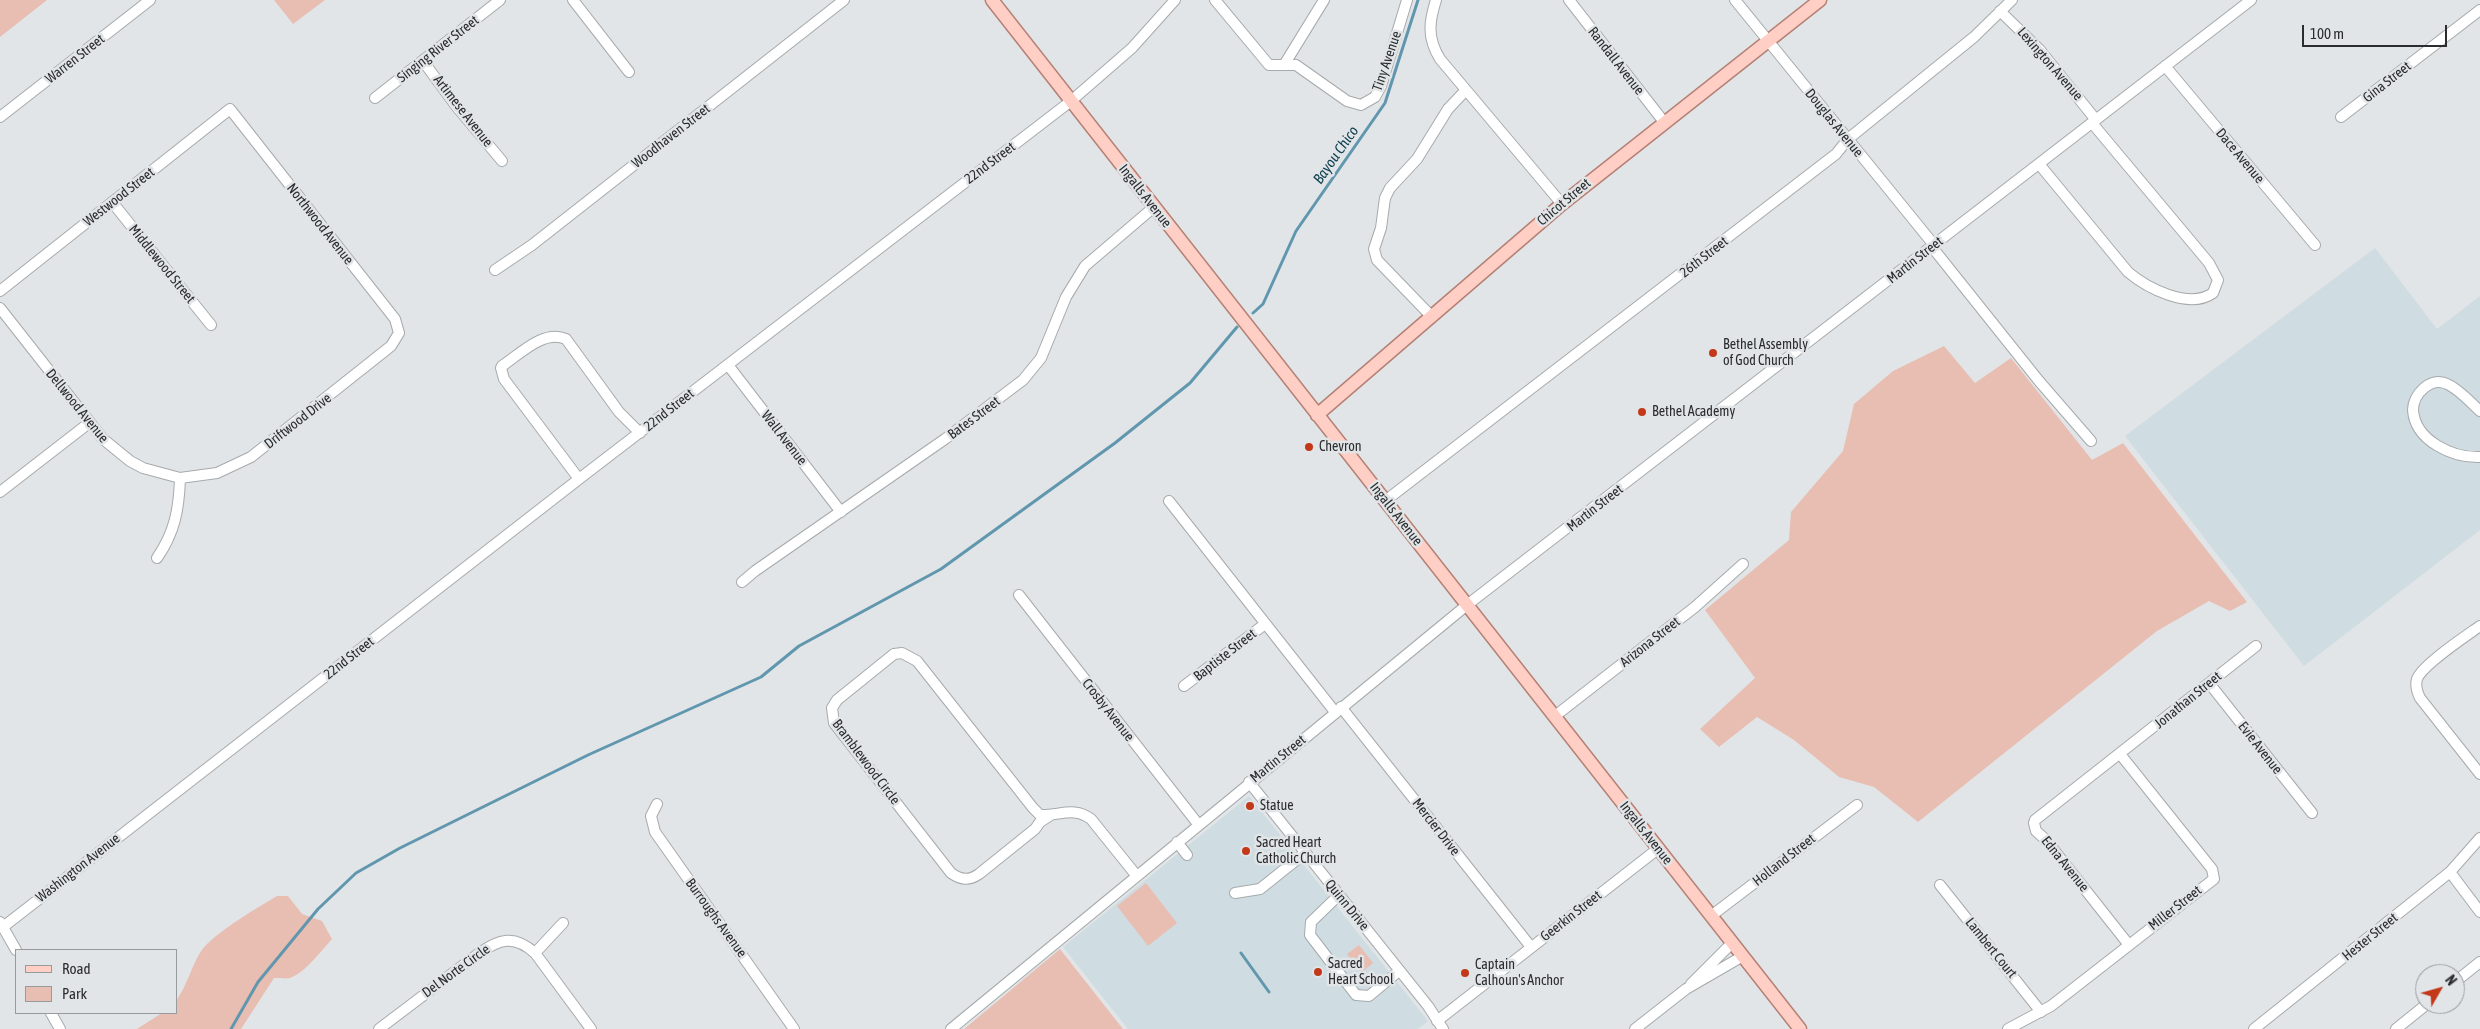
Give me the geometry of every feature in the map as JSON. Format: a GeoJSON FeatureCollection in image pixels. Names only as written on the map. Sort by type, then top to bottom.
{"type":"FeatureCollection","features":[{"type":"Feature","properties":{"kind":"main road","name":"Ingalls Avenue"},"geometry":{"type":"LineString","coordinates":[[992,0],[1800,1029]]}},
{"type":"Feature","properties":{"kind":"main road","name":"Chicot Street"},"geometry":{"type":"LineString","coordinates":[[1317,415],[1562,204],[1820,0]]}},
{"type":"Feature","properties":{"kind":"street","name":"Warren Street"},"geometry":{"type":"LineString","coordinates":[[0,117],[150,0]]}},
{"type":"Feature","properties":{"kind":"street","name":"Singing River Street"},"geometry":{"type":"LineString","coordinates":[[375,98],[500,0]]}},
{"type":"Feature","properties":{"kind":"street"},"geometry":{"type":"LineString","coordinates":[[573,0],[630,72]]}},
{"type":"Feature","properties":{"kind":"street","name":"Woodhaven Street"},"geometry":{"type":"LineString","coordinates":[[495,270],[532,245],[844,0]]}},
{"type":"Feature","properties":{"kind":"street","name":"22nd Street"},"geometry":{"type":"LineString","coordinates":[[153,809],[1071,101],[1132,48],[1175,0]]}},
{"type":"Feature","properties":{"kind":"street","name":"Tiny Avenue"},"geometry":{"type":"LineString","coordinates":[[1215,0],[1260,56],[1273,66],[1284,64],[1296,65],[1356,105],[1366,104],[1375,97],[1381,86],[1407,0]]}},
{"type":"Feature","properties":{"kind":"street"},"geometry":{"type":"LineString","coordinates":[[1284,64],[1324,0]]}},
{"type":"Feature","properties":{"kind":"street"},"geometry":{"type":"LineString","coordinates":[[1436,0],[1430,27],[1433,48],[1562,204]]}},
{"type":"Feature","properties":{"kind":"street","name":"Randall Avenue"},"geometry":{"type":"LineString","coordinates":[[1569,0],[1664,122]]}},
{"type":"Feature","properties":{"kind":"street","name":"Douglas Avenue"},"geometry":{"type":"LineString","coordinates":[[1735,0],[2039,380],[2091,441]]}},
{"type":"Feature","properties":{"kind":"street","name":"26th Street"},"geometry":{"type":"LineString","coordinates":[[1385,501],[1836,154],[1848,139],[1974,37],[2012,0]]}},
{"type":"Feature","properties":{"kind":"street","name":"Martin Street"},"geometry":{"type":"LineString","coordinates":[[951,1029],[1249,782],[1467,605],[2251,0]]}},
{"type":"Feature","properties":{"kind":"street","name":"Gina Street"},"geometry":{"type":"LineString","coordinates":[[2341,117],[2480,10]]}},
{"type":"Feature","properties":{"kind":"street","name":"Lexington Avenue"},"geometry":{"type":"LineString","coordinates":[[2000,11],[2050,62],[2094,122],[2209,263],[2218,280],[2213,293],[2200,298],[2192,298],[2156,292],[2142,284],[2128,272],[2039,164]]}},
{"type":"Feature","properties":{"kind":"street","name":"Artimese Avenue"},"geometry":{"type":"LineString","coordinates":[[424,61],[456,106],[502,161]]}},
{"type":"Feature","properties":{"kind":"street","name":"Dace Avenue"},"geometry":{"type":"LineString","coordinates":[[2165,66],[2315,245]]}},
{"type":"Feature","properties":{"kind":"street"},"geometry":{"type":"LineString","coordinates":[[1432,317],[1377,260],[1374,249],[1381,228],[1383,207],[1390,188],[1417,159],[1436,124],[1466,90]]}},
{"type":"Feature","properties":{"kind":"street","name":"Westwood Street"},"geometry":{"type":"LineString","coordinates":[[0,291],[230,109],[237,118]]}},
{"type":"Feature","properties":{"kind":"street","name":"Northwood Avenue"},"geometry":{"type":"LineString","coordinates":[[237,118],[395,319],[400,333]]}},
{"type":"Feature","properties":{"kind":"street","name":"Middlewood Street"},"geometry":{"type":"LineString","coordinates":[[112,202],[211,325]]}},
{"type":"Feature","properties":{"kind":"street","name":"Bates Street"},"geometry":{"type":"LineString","coordinates":[[742,582],[755,571],[945,439],[1023,380],[1041,358],[1066,297],[1085,266],[1154,207]]}},
{"type":"Feature","properties":{"kind":"street","name":"Dellwood Avenue"},"geometry":{"type":"LineString","coordinates":[[0,308],[103,439],[130,462],[143,468],[180,478]]}},
{"type":"Feature","properties":{"kind":"street","name":"Driftwood Drive"},"geometry":{"type":"LineString","coordinates":[[180,478],[217,473],[251,457],[391,346],[400,333]]}},
{"type":"Feature","properties":{"kind":"street"},"geometry":{"type":"LineString","coordinates":[[579,479],[504,379],[502,366],[547,337],[560,336],[566,339],[619,412],[640,433]]}},
{"type":"Feature","properties":{"kind":"street","name":"Wall Avenue"},"geometry":{"type":"LineString","coordinates":[[728,365],[841,512]]}},
{"type":"Feature","properties":{"kind":"street"},"geometry":{"type":"LineString","coordinates":[[2480,411],[2447,383],[2437,382],[2428,384],[2420,392],[2413,409],[2415,420],[2421,430],[2439,447],[2462,456],[2480,457]]}},
{"type":"Feature","properties":{"kind":"street"},"geometry":{"type":"LineString","coordinates":[[0,492],[90,423]]}},
{"type":"Feature","properties":{"kind":"street"},"geometry":{"type":"LineString","coordinates":[[157,558],[176,521],[179,505],[180,478]]}},
{"type":"Feature","properties":{"kind":"street","name":"Mercier Drive"},"geometry":{"type":"LineString","coordinates":[[1169,501],[1265,624],[1338,709],[1531,947]]}},
{"type":"Feature","properties":{"kind":"street","name":"Arizona Street"},"geometry":{"type":"LineString","coordinates":[[1555,716],[1695,607],[1743,564]]}},
{"type":"Feature","properties":{"kind":"street","name":"Crosby Avenue"},"geometry":{"type":"LineString","coordinates":[[1019,595],[1198,824]]}},
{"type":"Feature","properties":{"kind":"street","name":"Baptiste Street"},"geometry":{"type":"LineString","coordinates":[[1184,686],[1265,624]]}},
{"type":"Feature","properties":{"kind":"street"},"geometry":{"type":"LineString","coordinates":[[2480,626],[2420,674],[2416,686],[2420,698],[2480,774]]}},
{"type":"Feature","properties":{"kind":"street","name":"Jonathan Street"},"geometry":{"type":"LineString","coordinates":[[2120,754],[2256,646]]}},
{"type":"Feature","properties":{"kind":"street","name":"Bramblewood Circle"},"geometry":{"type":"LineString","coordinates":[[1040,819],[917,661],[910,656],[902,653],[894,654],[836,700],[832,708],[834,723],[951,873],[958,878],[973,878],[979,874],[1035,829],[1040,819],[1070,810],[1083,813],[1090,819],[1136,875]]}},
{"type":"Feature","properties":{"kind":"street","name":"Evie Avenue"},"geometry":{"type":"LineString","coordinates":[[2209,683],[2312,813]]}},
{"type":"Feature","properties":{"kind":"street","name":"Edna Avenue"},"geometry":{"type":"LineString","coordinates":[[2120,754],[2035,820],[2034,824],[2036,830],[2129,945]]}},
{"type":"Feature","properties":{"kind":"street","name":"Miller Street"},"geometry":{"type":"LineString","coordinates":[[2008,1029],[2041,1012],[2209,884],[2215,875],[2212,868],[2120,754]]}},
{"type":"Feature","properties":{"kind":"street","name":"Quinn Drive"},"geometry":{"type":"LineString","coordinates":[[1249,782],[1428,1006],[1440,1025]]}},
{"type":"Feature","properties":{"kind":"street","name":"Burroughs Avenue"},"geometry":{"type":"LineString","coordinates":[[657,804],[651,816],[655,832],[794,1029]]}},
{"type":"Feature","properties":{"kind":"street","name":"Holland Street"},"geometry":{"type":"LineString","coordinates":[[1711,916],[1857,805]]}},
{"type":"Feature","properties":{"kind":"street","name":"Washington Avenue"},"geometry":{"type":"LineString","coordinates":[[15,949],[2,924],[153,809]]}},
{"type":"Feature","properties":{"kind":"street","name":"Hester Street"},"geometry":{"type":"LineString","coordinates":[[2254,1029],[2450,872],[2480,838]]}},
{"type":"Feature","properties":{"kind":"street"},"geometry":{"type":"LineString","coordinates":[[1177,842],[1187,855]]}},
{"type":"Feature","properties":{"kind":"street","name":"Geerkin Street"},"geometry":{"type":"LineString","coordinates":[[1440,1025],[1531,947],[1659,848]]}},
{"type":"Feature","properties":{"kind":"street"},"geometry":{"type":"LineString","coordinates":[[1235,893],[1260,889],[1305,853]]}},
{"type":"Feature","properties":{"kind":"street"},"geometry":{"type":"LineString","coordinates":[[2450,872],[2480,912]]}},
{"type":"Feature","properties":{"kind":"street","name":"Lambert Court"},"geometry":{"type":"LineString","coordinates":[[1940,885],[2041,1012]]}},
{"type":"Feature","properties":{"kind":"street"},"geometry":{"type":"LineString","coordinates":[[1339,895],[1310,922],[1310,935],[1356,995],[1369,996],[1399,971]]}},
{"type":"Feature","properties":{"kind":"street"},"geometry":{"type":"LineString","coordinates":[[535,952],[563,923]]}},
{"type":"Feature","properties":{"kind":"street","name":"Del Norte Circle"},"geometry":{"type":"LineString","coordinates":[[379,1029],[492,944],[507,940],[519,942],[535,952],[591,1029]]}},
{"type":"Feature","properties":{"kind":"street"},"geometry":{"type":"LineString","coordinates":[[1635,1029],[1686,989],[1732,943]]}},
{"type":"Feature","properties":{"kind":"street"},"geometry":{"type":"LineString","coordinates":[[1686,989],[1743,956]]}},
{"type":"Feature","properties":{"kind":"street"},"geometry":{"type":"LineString","coordinates":[[2465,974],[2480,962]]}},
{"type":"Feature","properties":{"kind":"street"},"geometry":{"type":"LineString","coordinates":[[52,1014],[60,1029]]}},
{"type":"Feature","properties":{"kind":"street"},"geometry":{"type":"LineString","coordinates":[[2396,1029],[2415,1014]]}},
{"type":"Feature","properties":{"kind":"shaded area"},"geometry":{"type":"Polygon","coordinates":[[[2375,248],[2437,329],[2480,296],[2480,530],[2304,666],[2125,436],[2375,248]]]}},
{"type":"Feature","properties":{"kind":"shaded area"},"geometry":{"type":"Polygon","coordinates":[[[1249,796],[1428,1021],[1418,1029],[1128,1029],[1063,947],[1249,796]]]}},
{"type":"Feature","properties":{"kind":"green space"},"geometry":{"type":"Polygon","coordinates":[[[0,0],[47,0],[0,37],[0,0]]]}},
{"type":"Feature","properties":{"kind":"green space"},"geometry":{"type":"Polygon","coordinates":[[[274,0],[325,0],[293,24],[274,0]]]}},
{"type":"Feature","properties":{"kind":"green space"},"geometry":{"type":"Polygon","coordinates":[[[1944,346],[1975,383],[2011,358],[2092,460],[2123,443],[2247,602],[2230,611],[2209,601],[2157,631],[1918,822],[1874,787],[1839,777],[1794,740],[1757,717],[1719,747],[1700,729],[1755,678],[1705,610],[1789,540],[1791,512],[1843,451],[1854,404],[1893,371],[1944,346]]]}},
{"type":"Feature","properties":{"kind":"green space"},"geometry":{"type":"Polygon","coordinates":[[[1146,883],[1177,923],[1148,946],[1117,906],[1146,883]]]}},
{"type":"Feature","properties":{"kind":"green space"},"geometry":{"type":"Polygon","coordinates":[[[277,896],[288,896],[302,914],[322,921],[332,939],[296,975],[290,978],[274,978],[241,1029],[137,1029],[160,1014],[178,1014],[178,998],[203,948],[250,912],[277,896]]]}},
{"type":"Feature","properties":{"kind":"green space"},"geometry":{"type":"Polygon","coordinates":[[[1359,945],[1373,963],[1361,973],[1347,954],[1359,945]]]}},
{"type":"Feature","properties":{"kind":"green space"},"geometry":{"type":"Polygon","coordinates":[[[1060,949],[1123,1029],[964,1029],[1060,949]]]}},
{"type":"Feature","properties":{"kind":"waterway","name":"Bayou Chico"},"geometry":{"type":"LineString","coordinates":[[1253,313],[1263,304],[1296,231],[1385,103],[1418,0]]}},
{"type":"Feature","properties":{"kind":"waterway"},"geometry":{"type":"LineString","coordinates":[[231,1029],[258,982],[318,909],[356,873],[400,848],[588,755],[761,677],[799,646],[941,569],[1115,443],[1190,383],[1237,327]]}},
{"type":"Feature","properties":{"kind":"waterway"},"geometry":{"type":"LineString","coordinates":[[1241,953],[1269,992]]}},
{"type":"Feature","properties":{"kind":"place","name":"Bethel Assembly of God Church"},"geometry":{"type":"Point","coordinates":[1713,353]}},
{"type":"Feature","properties":{"kind":"place","name":"Bethel Academy"},"geometry":{"type":"Point","coordinates":[1642,412]}},
{"type":"Feature","properties":{"kind":"place","name":"Chevron"},"geometry":{"type":"Point","coordinates":[1309,447]}},
{"type":"Feature","properties":{"kind":"place","name":"Statue"},"geometry":{"type":"Point","coordinates":[1250,806]}},
{"type":"Feature","properties":{"kind":"place","name":"Sacred Heart Catholic Church"},"geometry":{"type":"Point","coordinates":[1246,851]}},
{"type":"Feature","properties":{"kind":"place","name":"Sacred Heart School"},"geometry":{"type":"Point","coordinates":[1318,972]}},
{"type":"Feature","properties":{"kind":"place","name":"Captain Calhoun's Anchor"},"geometry":{"type":"Point","coordinates":[1465,973]}}]}
